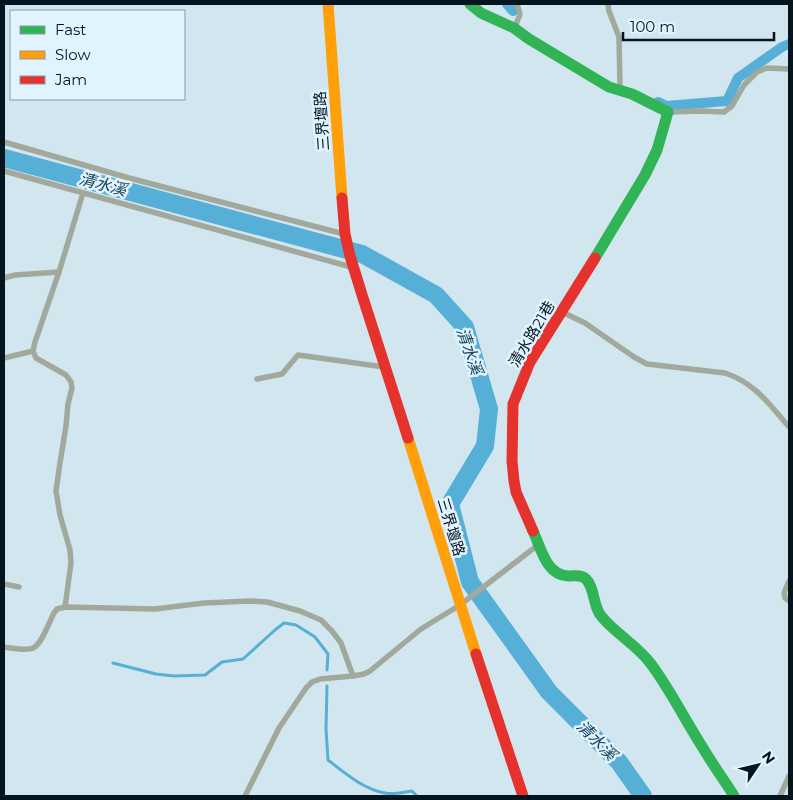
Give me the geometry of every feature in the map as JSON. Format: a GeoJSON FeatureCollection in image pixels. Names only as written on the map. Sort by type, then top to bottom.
{"type":"FeatureCollection","features":[{"type":"Feature","properties":{"kind":"street","name":"三界壇路"},"geometry":{"type":"LineString","coordinates":[[328,4],[345,235],[353,267],[460,605],[523,796]]}},
{"type":"Feature","properties":{"kind":"street"},"geometry":{"type":"LineString","coordinates":[[470,4],[481,12],[514,28],[609,87],[632,94],[668,112]]}},
{"type":"Feature","properties":{"kind":"street","name":"清水路21巷"},"geometry":{"type":"LineString","coordinates":[[668,112],[657,150],[645,175],[530,362],[513,404],[512,461],[516,492],[549,567],[554,572],[567,576],[581,575],[586,578],[600,616],[624,638],[636,646],[650,663],[669,690],[734,796]]}},
{"type":"Feature","properties":{"kind":"lane"},"geometry":{"type":"LineString","coordinates":[[514,28],[520,14],[517,4]]}},
{"type":"Feature","properties":{"kind":"lane"},"geometry":{"type":"LineString","coordinates":[[608,4],[619,37],[620,90]]}},
{"type":"Feature","properties":{"kind":"lane"},"geometry":{"type":"LineString","coordinates":[[668,112],[724,112],[732,106],[744,85],[757,72],[767,68],[789,69]]}},
{"type":"Feature","properties":{"kind":"lane"},"geometry":{"type":"LineString","coordinates":[[4,142],[129,178],[345,235]]}},
{"type":"Feature","properties":{"kind":"lane"},"geometry":{"type":"LineString","coordinates":[[4,171],[353,267]]}},
{"type":"Feature","properties":{"kind":"lane"},"geometry":{"type":"LineString","coordinates":[[66,607],[71,563],[70,550],[60,515],[56,491],[72,382],[66,375],[36,358],[33,351],[83,193]]}},
{"type":"Feature","properties":{"kind":"lane"},"geometry":{"type":"LineString","coordinates":[[4,278],[15,275],[59,272]]}},
{"type":"Feature","properties":{"kind":"lane"},"geometry":{"type":"LineString","coordinates":[[562,312],[585,323],[647,364],[725,373],[735,376],[754,389],[789,427]]}},
{"type":"Feature","properties":{"kind":"lane"},"geometry":{"type":"LineString","coordinates":[[4,358],[33,351]]}},
{"type":"Feature","properties":{"kind":"lane"},"geometry":{"type":"LineString","coordinates":[[257,379],[282,374],[298,355],[386,367]]}},
{"type":"Feature","properties":{"kind":"lane"},"geometry":{"type":"LineString","coordinates":[[245,796],[279,728],[312,682],[320,679],[364,674],[421,629],[460,605],[538,545]]}},
{"type":"Feature","properties":{"kind":"lane"},"geometry":{"type":"LineString","coordinates":[[789,582],[784,593],[785,598],[789,601]]}},
{"type":"Feature","properties":{"kind":"lane"},"geometry":{"type":"LineString","coordinates":[[4,584],[20,587]]}},
{"type":"Feature","properties":{"kind":"lane"},"geometry":{"type":"LineString","coordinates":[[4,647],[32,649],[41,640],[54,612],[57,609],[66,607],[155,609],[204,603],[267,602],[300,611],[321,620],[341,643],[353,676]]}},
{"type":"Feature","properties":{"kind":"lane"},"geometry":{"type":"LineString","coordinates":[[780,796],[789,776]]}},
{"type":"Feature","properties":{"kind":"waterway"},"geometry":{"type":"LineString","coordinates":[[507,4],[513,11]]}},
{"type":"Feature","properties":{"kind":"waterway"},"geometry":{"type":"LineString","coordinates":[[658,102],[666,106],[727,101],[738,78],[789,44]]}},
{"type":"Feature","properties":{"kind":"waterway","name":"清水溪"},"geometry":{"type":"LineString","coordinates":[[4,158],[362,254],[436,295],[465,327],[489,409],[485,446],[450,504],[470,582],[549,692],[619,762],[643,796]]}},
{"type":"Feature","properties":{"kind":"waterway"},"geometry":{"type":"LineString","coordinates":[[113,663],[156,674],[174,676],[205,675],[222,662],[243,659],[284,623],[296,625],[315,637],[328,654],[327,670]]}},
{"type":"Feature","properties":{"kind":"waterway"},"geometry":{"type":"LineString","coordinates":[[327,686],[326,729],[328,760],[369,788],[388,794],[412,791],[417,796]]}},
{"type":"Feature","properties":{"kind":"traffic: fast"},"geometry":{"type":"LineString","coordinates":[[470,4],[481,13],[514,28],[609,87],[632,94],[668,112],[657,150],[645,175],[595,258]]}},
{"type":"Feature","properties":{"kind":"traffic: fast"},"geometry":{"type":"LineString","coordinates":[[533,531],[549,566],[561,574],[584,577],[591,587],[597,609],[602,617],[640,651],[651,664],[734,796]]}},
{"type":"Feature","properties":{"kind":"traffic: slow"},"geometry":{"type":"LineString","coordinates":[[328,4],[342,198]]}},
{"type":"Feature","properties":{"kind":"traffic: slow"},"geometry":{"type":"LineString","coordinates":[[408,438],[476,654]]}},
{"type":"Feature","properties":{"kind":"traffic: jam"},"geometry":{"type":"LineString","coordinates":[[342,198],[345,234],[350,256],[408,438]]}},
{"type":"Feature","properties":{"kind":"traffic: jam"},"geometry":{"type":"LineString","coordinates":[[533,531],[516,492],[514,481],[512,461],[513,404],[530,362],[595,258]]}},
{"type":"Feature","properties":{"kind":"traffic: jam"},"geometry":{"type":"LineString","coordinates":[[476,654],[523,796]]}}]}
